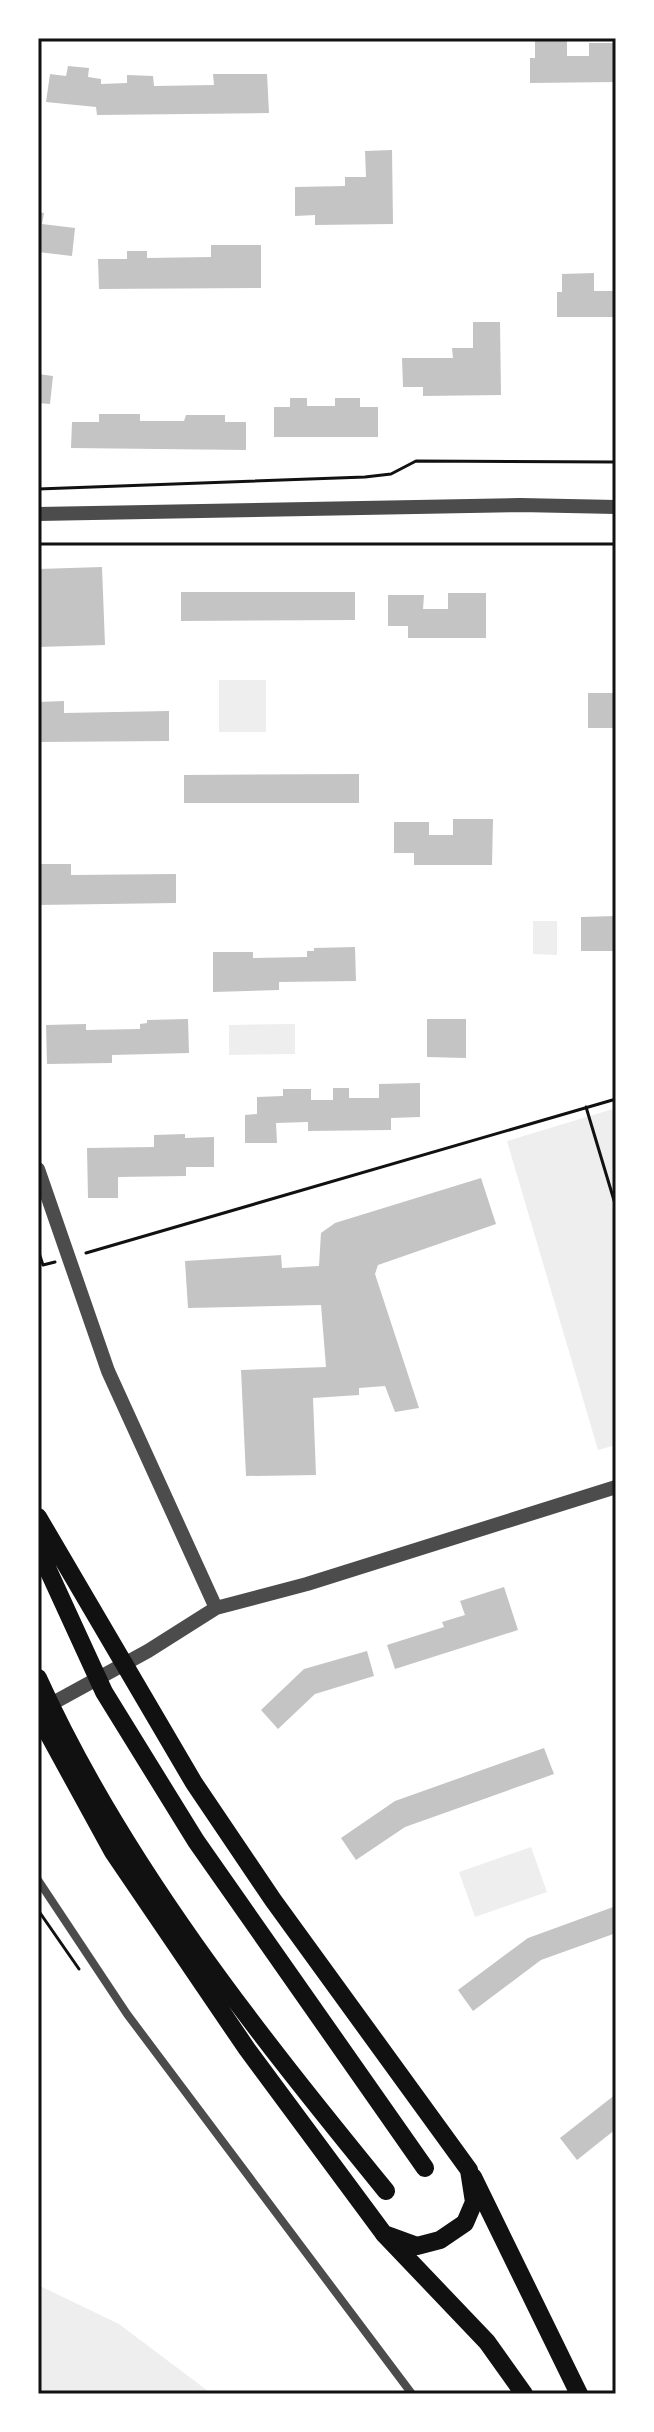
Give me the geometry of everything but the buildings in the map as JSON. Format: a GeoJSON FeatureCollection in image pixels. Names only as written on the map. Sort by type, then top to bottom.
{"type":"FeatureCollection","features":[{"type":"Feature","properties":{"kind":"main road"},"geometry":{"type":"LineString","coordinates":[[38,1517],[194,1783],[273,1900],[469,2170],[579,2394]]}},
{"type":"Feature","properties":{"kind":"main road"},"geometry":{"type":"LineString","coordinates":[[38,1548],[104,1692],[196,1841],[425,2168]]}},
{"type":"Feature","properties":{"kind":"main road"},"geometry":{"type":"LineString","coordinates":[[38,1678],[56,1717],[148,1875],[271,2050],[386,2191]]}},
{"type":"Feature","properties":{"kind":"main road"},"geometry":{"type":"LineString","coordinates":[[38,1713],[113,1852],[247,2049],[384,2234],[487,2342],[524,2394]]}},
{"type":"Feature","properties":{"kind":"main road"},"geometry":{"type":"LineString","coordinates":[[384,2234],[417,2246],[440,2240],[465,2223],[474,2202],[469,2170]]}},
{"type":"Feature","properties":{"kind":"street"},"geometry":{"type":"LineString","coordinates":[[38,514],[520,505],[616,507]]}},
{"type":"Feature","properties":{"kind":"street"},"geometry":{"type":"LineString","coordinates":[[38,1169],[108,1371],[216,1608]]}},
{"type":"Feature","properties":{"kind":"street"},"geometry":{"type":"LineString","coordinates":[[38,1713],[148,1651],[216,1608],[307,1584],[616,1487]]}},
{"type":"Feature","properties":{"kind":"street"},"geometry":{"type":"LineString","coordinates":[[38,1880],[136,2027],[412,2394]]}},
{"type":"Feature","properties":{"kind":"path"},"geometry":{"type":"LineString","coordinates":[[38,489],[365,477],[391,474],[416,461],[616,462]]}},
{"type":"Feature","properties":{"kind":"path"},"geometry":{"type":"LineString","coordinates":[[38,544],[616,544]]}},
{"type":"Feature","properties":{"kind":"path"},"geometry":{"type":"LineString","coordinates":[[82,1254],[616,1099]]}},
{"type":"Feature","properties":{"kind":"path"},"geometry":{"type":"LineString","coordinates":[[586,1107],[616,1207]]}},
{"type":"Feature","properties":{"kind":"path"},"geometry":{"type":"LineString","coordinates":[[38,1250],[43,1265]]}},
{"type":"Feature","properties":{"kind":"shaded area"},"geometry":{"type":"Polygon","coordinates":[[[219,680],[266,680],[266,732],[219,732],[219,680]]]}},
{"type":"Feature","properties":{"kind":"shaded area"},"geometry":{"type":"Polygon","coordinates":[[[533,921],[557,921],[557,955],[533,954],[533,921]]]}},
{"type":"Feature","properties":{"kind":"shaded area"},"geometry":{"type":"Polygon","coordinates":[[[295,1024],[295,1054],[229,1055],[229,1025],[295,1024]]]}},
{"type":"Feature","properties":{"kind":"shaded area"},"geometry":{"type":"Polygon","coordinates":[[[616,1108],[616,1445],[598,1450],[507,1141],[616,1108]]]}},
{"type":"Feature","properties":{"kind":"shaded area"},"geometry":{"type":"Polygon","coordinates":[[[531,1847],[547,1892],[475,1917],[459,1872],[531,1847]]]}},
{"type":"Feature","properties":{"kind":"shaded area"},"geometry":{"type":"Polygon","coordinates":[[[38,2285],[119,2324],[212,2394],[38,2394],[38,2285]]]}}]}
